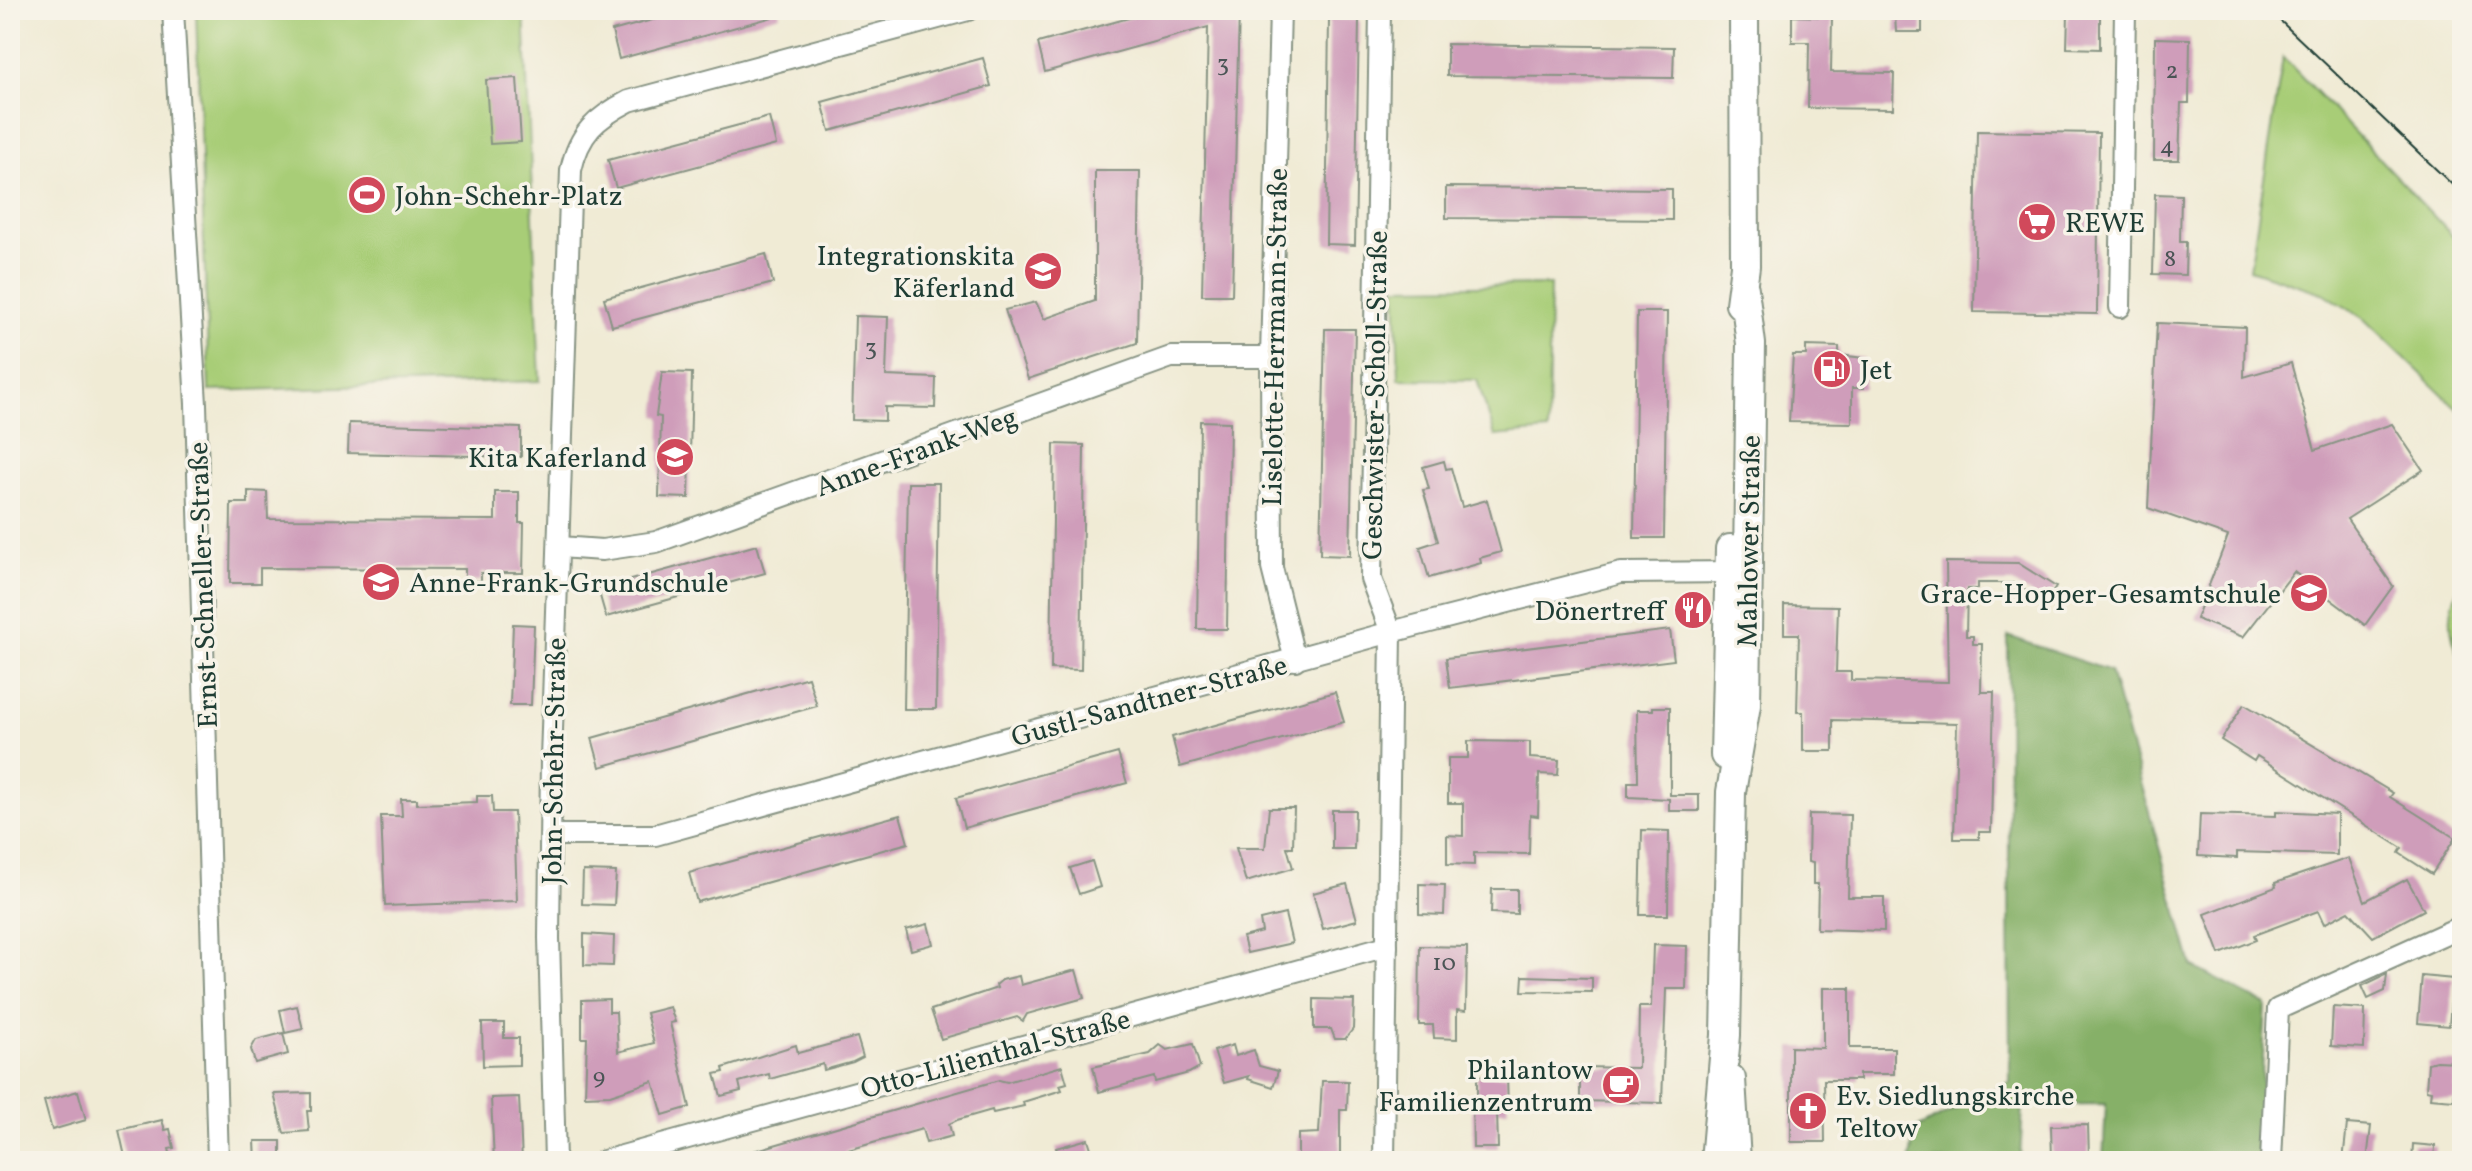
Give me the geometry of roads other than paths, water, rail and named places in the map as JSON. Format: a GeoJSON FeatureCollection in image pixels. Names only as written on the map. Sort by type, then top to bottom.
{"type":"FeatureCollection","features":[{"type":"Feature","properties":{"kind":"main road","name":"Mahlower Straße"},"geometry":{"type":"LineString","coordinates":[[1715,1161],[1726,1035],[1731,792],[1746,705],[1738,572],[1751,344],[1744,289],[1744,10]]}},
{"type":"Feature","properties":{"kind":"main road","name":"Mahlower Straße"},"geometry":{"type":"LineString","coordinates":[[1726,1035],[1736,1120],[1736,1161]]}},
{"type":"Feature","properties":{"kind":"street","name":"Ernst-Schneller-Straße"},"geometry":{"type":"LineString","coordinates":[[173,10],[196,419],[218,1161]]}},
{"type":"Feature","properties":{"kind":"street","name":"John-Schehr-Straße"},"geometry":{"type":"LineString","coordinates":[[555,1161],[549,938],[571,170],[575,148],[588,126],[629,101],[968,10]]}},
{"type":"Feature","properties":{"kind":"street","name":"Liselotte-Herrmann-Straße"},"geometry":{"type":"LineString","coordinates":[[1280,10],[1271,357],[1272,568],[1295,660]]}},
{"type":"Feature","properties":{"kind":"street","name":"Geschwister-Scholl-Straße"},"geometry":{"type":"LineString","coordinates":[[1380,10],[1371,579],[1391,632],[1384,1161]]}},
{"type":"Feature","properties":{"kind":"street"},"geometry":{"type":"LineString","coordinates":[[2120,307],[2125,10]]}},
{"type":"Feature","properties":{"kind":"street","name":"Anne-Frank-Weg"},"geometry":{"type":"LineString","coordinates":[[560,547],[602,550],[656,542],[1171,357],[1271,357]]}},
{"type":"Feature","properties":{"kind":"street","name":"Gustl-Sandtner-Straße"},"geometry":{"type":"LineString","coordinates":[[552,835],[655,835],[1391,632],[1621,573],[1738,572]]}},
{"type":"Feature","properties":{"kind":"street"},"geometry":{"type":"LineString","coordinates":[[2271,1161],[2278,1009],[2462,926]]}},
{"type":"Feature","properties":{"kind":"street","name":"Otto-Lilienthal-Straße"},"geometry":{"type":"LineString","coordinates":[[604,1161],[1387,946]]}},
{"type":"Feature","properties":{"kind":"tram line"},"geometry":{"type":"LineString","coordinates":[[2269,10],[2462,194]]}},
{"type":"Feature","properties":{"kind":"place","name":"John-Schehr-Platz"},"geometry":{"type":"Point","coordinates":[367,195]}},
{"type":"Feature","properties":{"kind":"place","name":"REWE"},"geometry":{"type":"Point","coordinates":[2037,222]}},
{"type":"Feature","properties":{"kind":"place","name":"Integrationskita Käferland"},"geometry":{"type":"Point","coordinates":[1043,271]}},
{"type":"Feature","properties":{"kind":"place","name":"Jet"},"geometry":{"type":"Point","coordinates":[1832,369]}},
{"type":"Feature","properties":{"kind":"place","name":"Kita Kaferland"},"geometry":{"type":"Point","coordinates":[675,457]}},
{"type":"Feature","properties":{"kind":"place","name":"Anne-Frank-Grundschule"},"geometry":{"type":"Point","coordinates":[381,582]}},
{"type":"Feature","properties":{"kind":"place","name":"Grace-Hopper-Gesamtschule"},"geometry":{"type":"Point","coordinates":[2309,593]}},
{"type":"Feature","properties":{"kind":"place","name":"Dönertreff"},"geometry":{"type":"Point","coordinates":[1693,610]}},
{"type":"Feature","properties":{"kind":"place","name":"Philantow Familienzentrum"},"geometry":{"type":"Point","coordinates":[1621,1085]}},
{"type":"Feature","properties":{"kind":"place","name":"Ev. Siedlungskirche Teltow"},"geometry":{"type":"Point","coordinates":[1808,1111]}}]}
